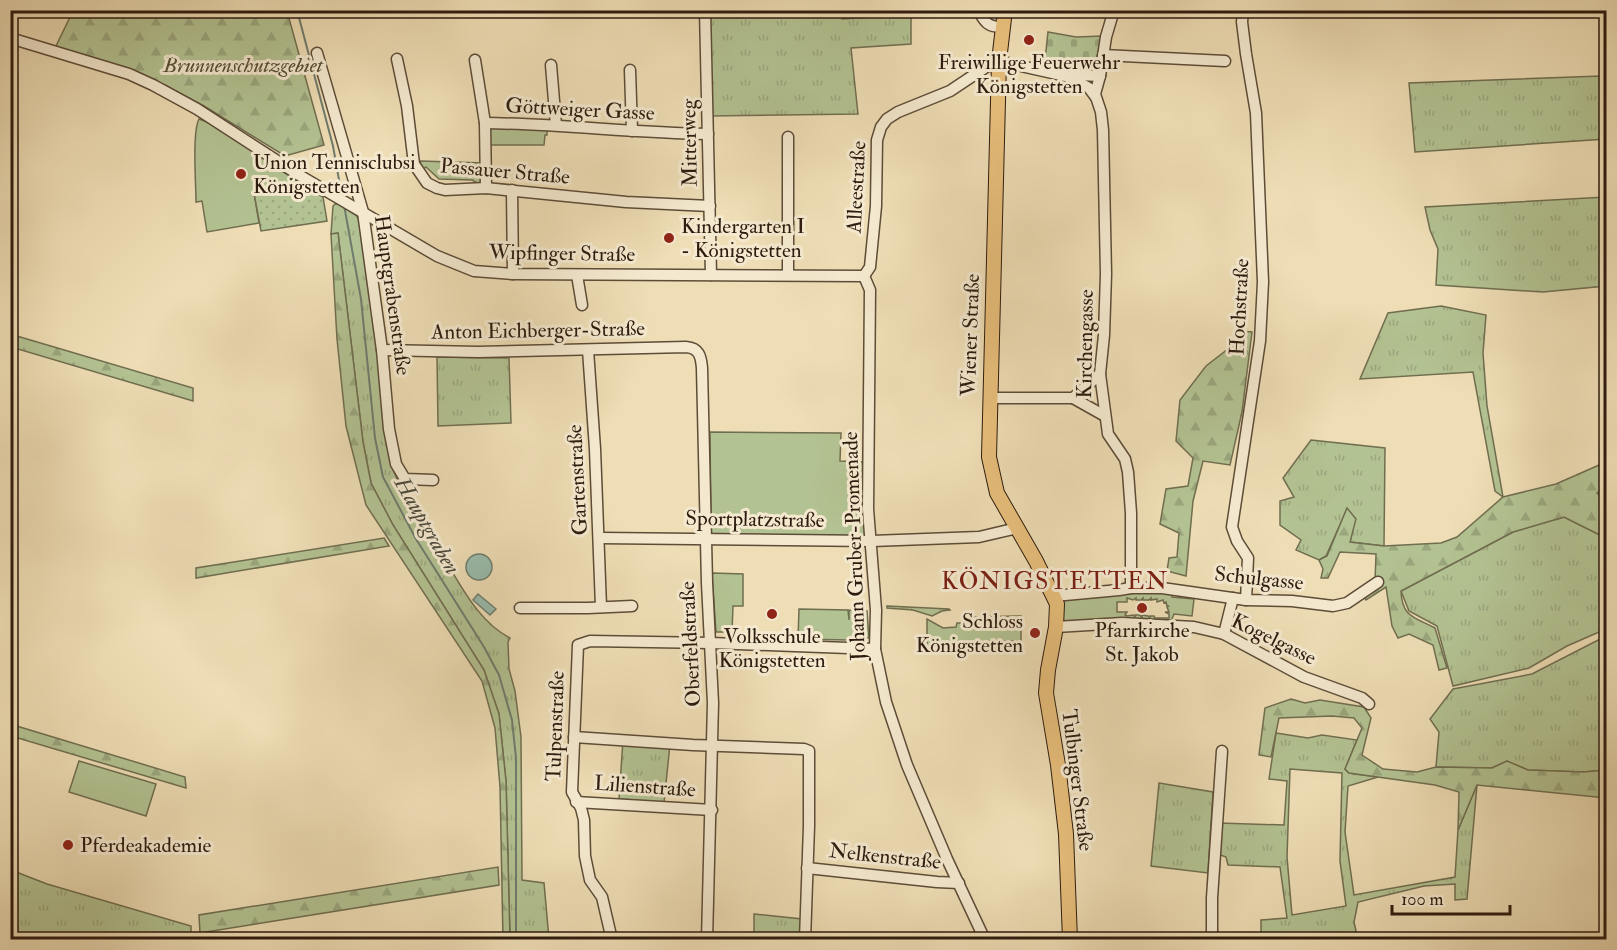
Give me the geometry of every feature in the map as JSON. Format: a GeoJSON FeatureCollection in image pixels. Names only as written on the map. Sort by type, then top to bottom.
{"type":"FeatureCollection","features":[{"type":"Feature","properties":{"kind":"main road","name":"Wiener Straße"},"geometry":{"type":"LineString","coordinates":[[1000,10],[990,470],[997,493],[1061,595]]}},
{"type":"Feature","properties":{"kind":"main road","name":"Wiener Straße"},"geometry":{"type":"LineString","coordinates":[[1000,27],[1005,10]]}},
{"type":"Feature","properties":{"kind":"main road","name":"Tulbinger Straße"},"geometry":{"type":"LineString","coordinates":[[1061,595],[1057,604],[1056,627],[1046,693],[1066,834],[1070,939]]}},
{"type":"Feature","properties":{"kind":"street","name":"Mitterweg"},"geometry":{"type":"LineString","coordinates":[[705,10],[711,275]]}},
{"type":"Feature","properties":{"kind":"street"},"geometry":{"type":"LineString","coordinates":[[978,10],[986,24],[1000,27]]}},
{"type":"Feature","properties":{"kind":"street","name":"Kirchengasse"},"geometry":{"type":"LineString","coordinates":[[1114,10],[1095,96],[1101,112],[1103,130],[1106,274],[1100,374],[1108,434],[1125,459],[1128,472],[1131,513],[1131,588]]}},
{"type":"Feature","properties":{"kind":"street","name":"Hochstraße"},"geometry":{"type":"LineString","coordinates":[[1243,10],[1242,22],[1246,54],[1256,113],[1263,282],[1260,341],[1232,527],[1237,541],[1248,558],[1246,600]]}},
{"type":"Feature","properties":{"kind":"street"},"geometry":{"type":"LineString","coordinates":[[1605,10],[1606,35]]}},
{"type":"Feature","properties":{"kind":"street","name":"Wipfinger Straße"},"geometry":{"type":"LineString","coordinates":[[10,38],[129,74],[161,88],[298,175],[458,266],[480,272],[513,274],[864,276]]}},
{"type":"Feature","properties":{"kind":"street","name":"Hauptgrabenstraße"},"geometry":{"type":"LineString","coordinates":[[317,53],[361,211],[382,350],[389,429],[396,464],[405,479],[433,480]]}},
{"type":"Feature","properties":{"kind":"street"},"geometry":{"type":"LineString","coordinates":[[1103,55],[1226,60]]}},
{"type":"Feature","properties":{"kind":"street","name":"Passauer Straße"},"geometry":{"type":"LineString","coordinates":[[397,59],[407,106],[414,164],[427,183],[437,188],[445,190],[486,188],[626,202],[710,206]]}},
{"type":"Feature","properties":{"kind":"street"},"geometry":{"type":"LineString","coordinates":[[475,60],[485,123],[486,188]]}},
{"type":"Feature","properties":{"kind":"street"},"geometry":{"type":"LineString","coordinates":[[999,61],[1070,76],[1100,76]]}},
{"type":"Feature","properties":{"kind":"street","name":"Alleestraße"},"geometry":{"type":"LineString","coordinates":[[864,276],[870,267],[876,206],[877,145],[883,124],[893,114],[956,88],[983,68],[999,61]]}},
{"type":"Feature","properties":{"kind":"street"},"geometry":{"type":"LineString","coordinates":[[551,65],[556,125]]}},
{"type":"Feature","properties":{"kind":"street"},"geometry":{"type":"LineString","coordinates":[[630,70],[632,131]]}},
{"type":"Feature","properties":{"kind":"street"},"geometry":{"type":"LineString","coordinates":[[1070,76],[1086,86],[1095,96]]}},
{"type":"Feature","properties":{"kind":"street","name":"Göttweiger Gasse"},"geometry":{"type":"LineString","coordinates":[[485,123],[708,134]]}},
{"type":"Feature","properties":{"kind":"street"},"geometry":{"type":"LineString","coordinates":[[788,137],[788,275]]}},
{"type":"Feature","properties":{"kind":"street"},"geometry":{"type":"LineString","coordinates":[[512,190],[513,274]]}},
{"type":"Feature","properties":{"kind":"street"},"geometry":{"type":"LineString","coordinates":[[577,275],[582,305]]}},
{"type":"Feature","properties":{"kind":"street","name":"Johann Gruber-Promenade"},"geometry":{"type":"LineString","coordinates":[[864,276],[870,290],[868,509],[876,610],[875,650],[886,702],[907,765],[984,939]]}},
{"type":"Feature","properties":{"kind":"street","name":"Anton Eichberger-Straße"},"geometry":{"type":"LineString","coordinates":[[382,350],[478,352],[695,348]]}},
{"type":"Feature","properties":{"kind":"street","name":"Oberfeldstraße"},"geometry":{"type":"LineString","coordinates":[[695,348],[700,354],[702,368],[711,643],[713,745],[707,939]]}},
{"type":"Feature","properties":{"kind":"street","name":"Gartenstraße"},"geometry":{"type":"LineString","coordinates":[[588,350],[600,538],[601,607]]}},
{"type":"Feature","properties":{"kind":"street"},"geometry":{"type":"LineString","coordinates":[[1073,398],[1100,374]]}},
{"type":"Feature","properties":{"kind":"street"},"geometry":{"type":"LineString","coordinates":[[990,398],[1073,398],[1105,416]]}},
{"type":"Feature","properties":{"kind":"street","name":"Sportplatzstraße"},"geometry":{"type":"LineString","coordinates":[[600,538],[872,541],[979,537],[1017,528]]}},
{"type":"Feature","properties":{"kind":"street","name":"Schulgasse"},"geometry":{"type":"LineString","coordinates":[[1061,595],[1131,588],[1162,588],[1246,600],[1292,601],[1333,606],[1347,603],[1378,582]]}},
{"type":"Feature","properties":{"kind":"street"},"geometry":{"type":"LineString","coordinates":[[1224,634],[1233,598]]}},
{"type":"Feature","properties":{"kind":"street"},"geometry":{"type":"LineString","coordinates":[[520,608],[632,606]]}},
{"type":"Feature","properties":{"kind":"street","name":"Kogelgasse"},"geometry":{"type":"LineString","coordinates":[[1056,627],[1122,623],[1170,624],[1224,634],[1304,677],[1362,698],[1369,704]]}},
{"type":"Feature","properties":{"kind":"street","name":"Tulpenstraße"},"geometry":{"type":"LineString","coordinates":[[612,939],[602,897],[590,880],[585,856],[584,820],[581,808],[572,792],[577,650],[581,643],[590,641],[711,643]]}},
{"type":"Feature","properties":{"kind":"street"},"geometry":{"type":"LineString","coordinates":[[711,643],[875,650]]}},
{"type":"Feature","properties":{"kind":"street"},"geometry":{"type":"LineString","coordinates":[[574,737],[804,748],[809,751],[805,939]]}},
{"type":"Feature","properties":{"kind":"street"},"geometry":{"type":"LineString","coordinates":[[1212,939],[1213,886],[1222,751]]}},
{"type":"Feature","properties":{"kind":"street","name":"Lilienstraße"},"geometry":{"type":"LineString","coordinates":[[576,802],[712,810]]}},
{"type":"Feature","properties":{"kind":"street","name":"Nelkenstraße"},"geometry":{"type":"LineString","coordinates":[[807,868],[959,883]]}},
{"type":"Feature","properties":{"kind":"green space","name":"Brunnenschutzgebiet"},"geometry":{"type":"Polygon","coordinates":[[[73,11],[287,11],[324,145],[285,156],[165,85],[55,48],[73,11]]]}},
{"type":"Feature","properties":{"kind":"green space"},"geometry":{"type":"Polygon","coordinates":[[[708,11],[841,11],[842,19],[911,15],[911,44],[851,48],[858,114],[708,116],[708,11]]]}},
{"type":"Feature","properties":{"kind":"green space"},"geometry":{"type":"Polygon","coordinates":[[[1048,32],[1076,37],[1102,36],[1096,74],[1044,69],[1048,32]]]}},
{"type":"Feature","properties":{"kind":"green space"},"geometry":{"type":"Polygon","coordinates":[[[1601,76],[1606,92],[1606,139],[1415,152],[1409,83],[1601,76]]]}},
{"type":"Feature","properties":{"kind":"green space","name":"Union Tennisclubsi Königstetten"},"geometry":{"type":"Polygon","coordinates":[[[199,119],[210,123],[303,185],[254,193],[259,223],[207,232],[202,201],[196,202],[195,146],[199,119]]]}},
{"type":"Feature","properties":{"kind":"green space"},"geometry":{"type":"Polygon","coordinates":[[[489,126],[547,128],[547,135],[545,135],[544,145],[490,145],[489,126]]]}},
{"type":"Feature","properties":{"kind":"green space"},"geometry":{"type":"Polygon","coordinates":[[[420,161],[484,163],[481,185],[472,180],[439,179],[426,167],[422,170],[420,161]]]}},
{"type":"Feature","properties":{"kind":"green space"},"geometry":{"type":"Polygon","coordinates":[[[304,187],[323,197],[327,221],[261,231],[254,193],[304,187]]]}},
{"type":"Feature","properties":{"kind":"green space"},"geometry":{"type":"Polygon","coordinates":[[[1606,197],[1606,286],[1543,292],[1436,285],[1438,249],[1430,230],[1425,207],[1606,197]]]}},
{"type":"Feature","properties":{"kind":"green space"},"geometry":{"type":"Polygon","coordinates":[[[335,204],[339,204],[356,215],[360,222],[368,268],[390,462],[397,479],[402,481],[405,488],[398,490],[479,611],[498,631],[510,638],[508,642],[509,669],[515,691],[521,737],[522,880],[544,883],[549,939],[510,939],[506,781],[499,714],[484,670],[393,525],[371,483],[363,442],[338,233],[331,234],[335,204]]]}},
{"type":"Feature","properties":{"kind":"green space"},"geometry":{"type":"Polygon","coordinates":[[[338,233],[363,442],[371,483],[393,525],[484,670],[499,714],[506,781],[510,939],[503,939],[500,787],[495,728],[482,681],[366,505],[346,426],[337,339],[331,234],[338,233]]]}},
{"type":"Feature","properties":{"kind":"green space"},"geometry":{"type":"Polygon","coordinates":[[[1441,306],[1486,315],[1483,353],[1487,406],[1503,497],[1495,491],[1473,372],[1360,379],[1388,313],[1441,306]]]}},
{"type":"Feature","properties":{"kind":"green space"},"geometry":{"type":"Polygon","coordinates":[[[1241,331],[1252,332],[1242,412],[1230,465],[1203,461],[1193,501],[1186,576],[1167,571],[1169,558],[1177,557],[1179,533],[1160,524],[1166,489],[1188,486],[1193,458],[1176,441],[1180,400],[1206,366],[1237,342],[1241,331]]]}},
{"type":"Feature","properties":{"kind":"green space"},"geometry":{"type":"Polygon","coordinates":[[[10,334],[193,388],[193,401],[11,347],[10,334]]]}},
{"type":"Feature","properties":{"kind":"green space"},"geometry":{"type":"Polygon","coordinates":[[[437,357],[509,358],[511,423],[438,426],[437,357]]]}},
{"type":"Feature","properties":{"kind":"green space"},"geometry":{"type":"Polygon","coordinates":[[[710,432],[841,433],[840,461],[864,462],[865,537],[711,534],[710,432]]]}},
{"type":"Feature","properties":{"kind":"green space"},"geometry":{"type":"Polygon","coordinates":[[[1311,440],[1385,448],[1384,546],[1350,542],[1355,519],[1347,509],[1326,556],[1319,560],[1296,550],[1301,540],[1280,525],[1280,501],[1294,497],[1283,478],[1311,440]]]}},
{"type":"Feature","properties":{"kind":"green space"},"geometry":{"type":"Polygon","coordinates":[[[1606,462],[1606,485],[1597,493],[1606,502],[1606,538],[1564,517],[1513,532],[1401,591],[1404,606],[1410,615],[1435,628],[1447,668],[1439,670],[1433,645],[1409,634],[1398,638],[1392,626],[1386,587],[1366,600],[1364,597],[1375,582],[1376,554],[1340,552],[1328,578],[1321,578],[1323,569],[1319,560],[1327,556],[1347,508],[1356,519],[1350,542],[1384,546],[1441,543],[1457,537],[1503,497],[1556,484],[1606,462]]]}},
{"type":"Feature","properties":{"kind":"green space"},"geometry":{"type":"Polygon","coordinates":[[[1564,517],[1606,538],[1606,629],[1567,646],[1529,668],[1453,686],[1437,626],[1409,611],[1401,591],[1513,532],[1564,517]]]}},
{"type":"Feature","properties":{"kind":"green space"},"geometry":{"type":"Polygon","coordinates":[[[384,538],[389,546],[196,578],[196,568],[384,538]]]}},
{"type":"Feature","properties":{"kind":"green space"},"geometry":{"type":"Polygon","coordinates":[[[712,573],[743,574],[743,606],[733,606],[732,632],[716,632],[712,573]]]}},
{"type":"Feature","properties":{"kind":"green space"},"geometry":{"type":"Polygon","coordinates":[[[1171,590],[1172,597],[1194,599],[1192,616],[1174,614],[1170,624],[1056,627],[1054,596],[1171,590]],[[1127,598],[1127,602],[1117,602],[1117,612],[1127,612],[1125,615],[1127,616],[1140,615],[1142,618],[1142,615],[1150,618],[1154,616],[1155,618],[1169,618],[1169,614],[1165,612],[1169,612],[1167,607],[1169,606],[1163,600],[1157,602],[1157,599],[1136,600],[1136,598],[1133,600],[1127,598]]]}},
{"type":"Feature","properties":{"kind":"green space"},"geometry":{"type":"Polygon","coordinates":[[[887,606],[950,610],[932,616],[913,610],[887,608],[887,606]]]}},
{"type":"Feature","properties":{"kind":"green space"},"geometry":{"type":"Polygon","coordinates":[[[799,609],[848,610],[849,620],[849,610],[867,611],[869,638],[798,639],[799,609]]]}},
{"type":"Feature","properties":{"kind":"green space"},"geometry":{"type":"Polygon","coordinates":[[[1021,616],[1021,641],[990,641],[989,646],[978,645],[978,650],[927,649],[927,619],[943,628],[956,627],[957,623],[972,623],[972,617],[1021,616]]]}},
{"type":"Feature","properties":{"kind":"green space"},"geometry":{"type":"Polygon","coordinates":[[[1606,636],[1606,770],[1583,772],[1528,770],[1507,761],[1492,768],[1436,767],[1439,732],[1430,719],[1453,689],[1532,674],[1606,636]]]}},
{"type":"Feature","properties":{"kind":"green space"},"geometry":{"type":"Polygon","coordinates":[[[1291,699],[1305,703],[1320,700],[1364,707],[1371,718],[1362,755],[1383,769],[1417,772],[1436,767],[1492,768],[1507,761],[1528,770],[1583,772],[1606,770],[1606,798],[1477,785],[1458,830],[1459,792],[1435,785],[1349,773],[1345,769],[1362,728],[1354,718],[1332,716],[1279,718],[1271,757],[1259,755],[1265,708],[1291,699]]]}},
{"type":"Feature","properties":{"kind":"green space"},"geometry":{"type":"Polygon","coordinates":[[[10,724],[185,777],[186,788],[11,736],[10,724]]]}},
{"type":"Feature","properties":{"kind":"green space"},"geometry":{"type":"Polygon","coordinates":[[[1276,733],[1308,738],[1322,735],[1357,740],[1345,769],[1349,773],[1378,777],[1348,786],[1345,832],[1354,895],[1455,877],[1458,830],[1477,785],[1467,899],[1455,900],[1455,884],[1424,886],[1358,902],[1354,922],[1356,931],[1353,939],[1261,939],[1261,920],[1287,918],[1280,867],[1228,865],[1226,857],[1218,854],[1219,823],[1284,825],[1287,781],[1269,779],[1276,733]],[[1290,769],[1287,857],[1292,915],[1346,906],[1340,861],[1342,773],[1290,769]]]}},
{"type":"Feature","properties":{"kind":"green space"},"geometry":{"type":"Polygon","coordinates":[[[623,740],[670,744],[664,803],[619,799],[623,740]]]}},
{"type":"Feature","properties":{"kind":"green space"},"geometry":{"type":"Polygon","coordinates":[[[79,761],[156,784],[146,816],[69,792],[79,761]]]}},
{"type":"Feature","properties":{"kind":"green space"},"geometry":{"type":"Polygon","coordinates":[[[1159,783],[1213,792],[1208,873],[1151,866],[1159,783]]]}},
{"type":"Feature","properties":{"kind":"green space"},"geometry":{"type":"Polygon","coordinates":[[[498,867],[499,885],[200,933],[199,915],[498,867]]]}},
{"type":"Feature","properties":{"kind":"green space"},"geometry":{"type":"Polygon","coordinates":[[[11,870],[47,884],[191,926],[191,939],[11,939],[11,870]]]}},
{"type":"Feature","properties":{"kind":"green space"},"geometry":{"type":"Polygon","coordinates":[[[754,914],[802,919],[802,939],[754,940],[754,914]]]}},
{"type":"Feature","properties":{"kind":"shaded area"},"geometry":{"type":"Polygon","coordinates":[[[479,554],[488,558],[492,567],[488,576],[479,580],[470,576],[466,567],[470,558],[479,554]]]}},
{"type":"Feature","properties":{"kind":"shaded area"},"geometry":{"type":"Polygon","coordinates":[[[478,594],[496,609],[490,615],[473,600],[478,594]]]}},
{"type":"Feature","properties":{"kind":"waterway","name":"Hauptgraben"},"geometry":{"type":"LineString","coordinates":[[297,10],[333,146],[342,197]]}},
{"type":"Feature","properties":{"kind":"waterway","name":"Hauptgraben"},"geometry":{"type":"LineString","coordinates":[[344,205],[361,299],[375,438],[383,477],[416,539],[499,675],[512,720],[516,758],[516,940]]}},
{"type":"Feature","properties":{"kind":"place","name":"Freiwillige Feuerwehr Königstetten"},"geometry":{"type":"Point","coordinates":[1029,40]}},
{"type":"Feature","properties":{"kind":"place","name":"Union Tennisclubsi Königstetten"},"geometry":{"type":"Point","coordinates":[241,174]}},
{"type":"Feature","properties":{"kind":"place","name":"Kindergarten I - Königstetten"},"geometry":{"type":"Point","coordinates":[669,238]}},
{"type":"Feature","properties":{"kind":"place","name":"Pfarrkirche St. Jakob"},"geometry":{"type":"Point","coordinates":[1142,608]}},
{"type":"Feature","properties":{"kind":"place","name":"Volksschule Königstetten"},"geometry":{"type":"Point","coordinates":[772,614]}},
{"type":"Feature","properties":{"kind":"place","name":"Schloss Königstetten"},"geometry":{"type":"Point","coordinates":[1035,633]}},
{"type":"Feature","properties":{"kind":"place","name":"Pferdeakademie"},"geometry":{"type":"Point","coordinates":[68,845]}},
{"type":"Feature","properties":{"kind":"district","name":"KÖNIGSTETTEN"},"geometry":{"type":"Point","coordinates":[1055,581]}}]}
